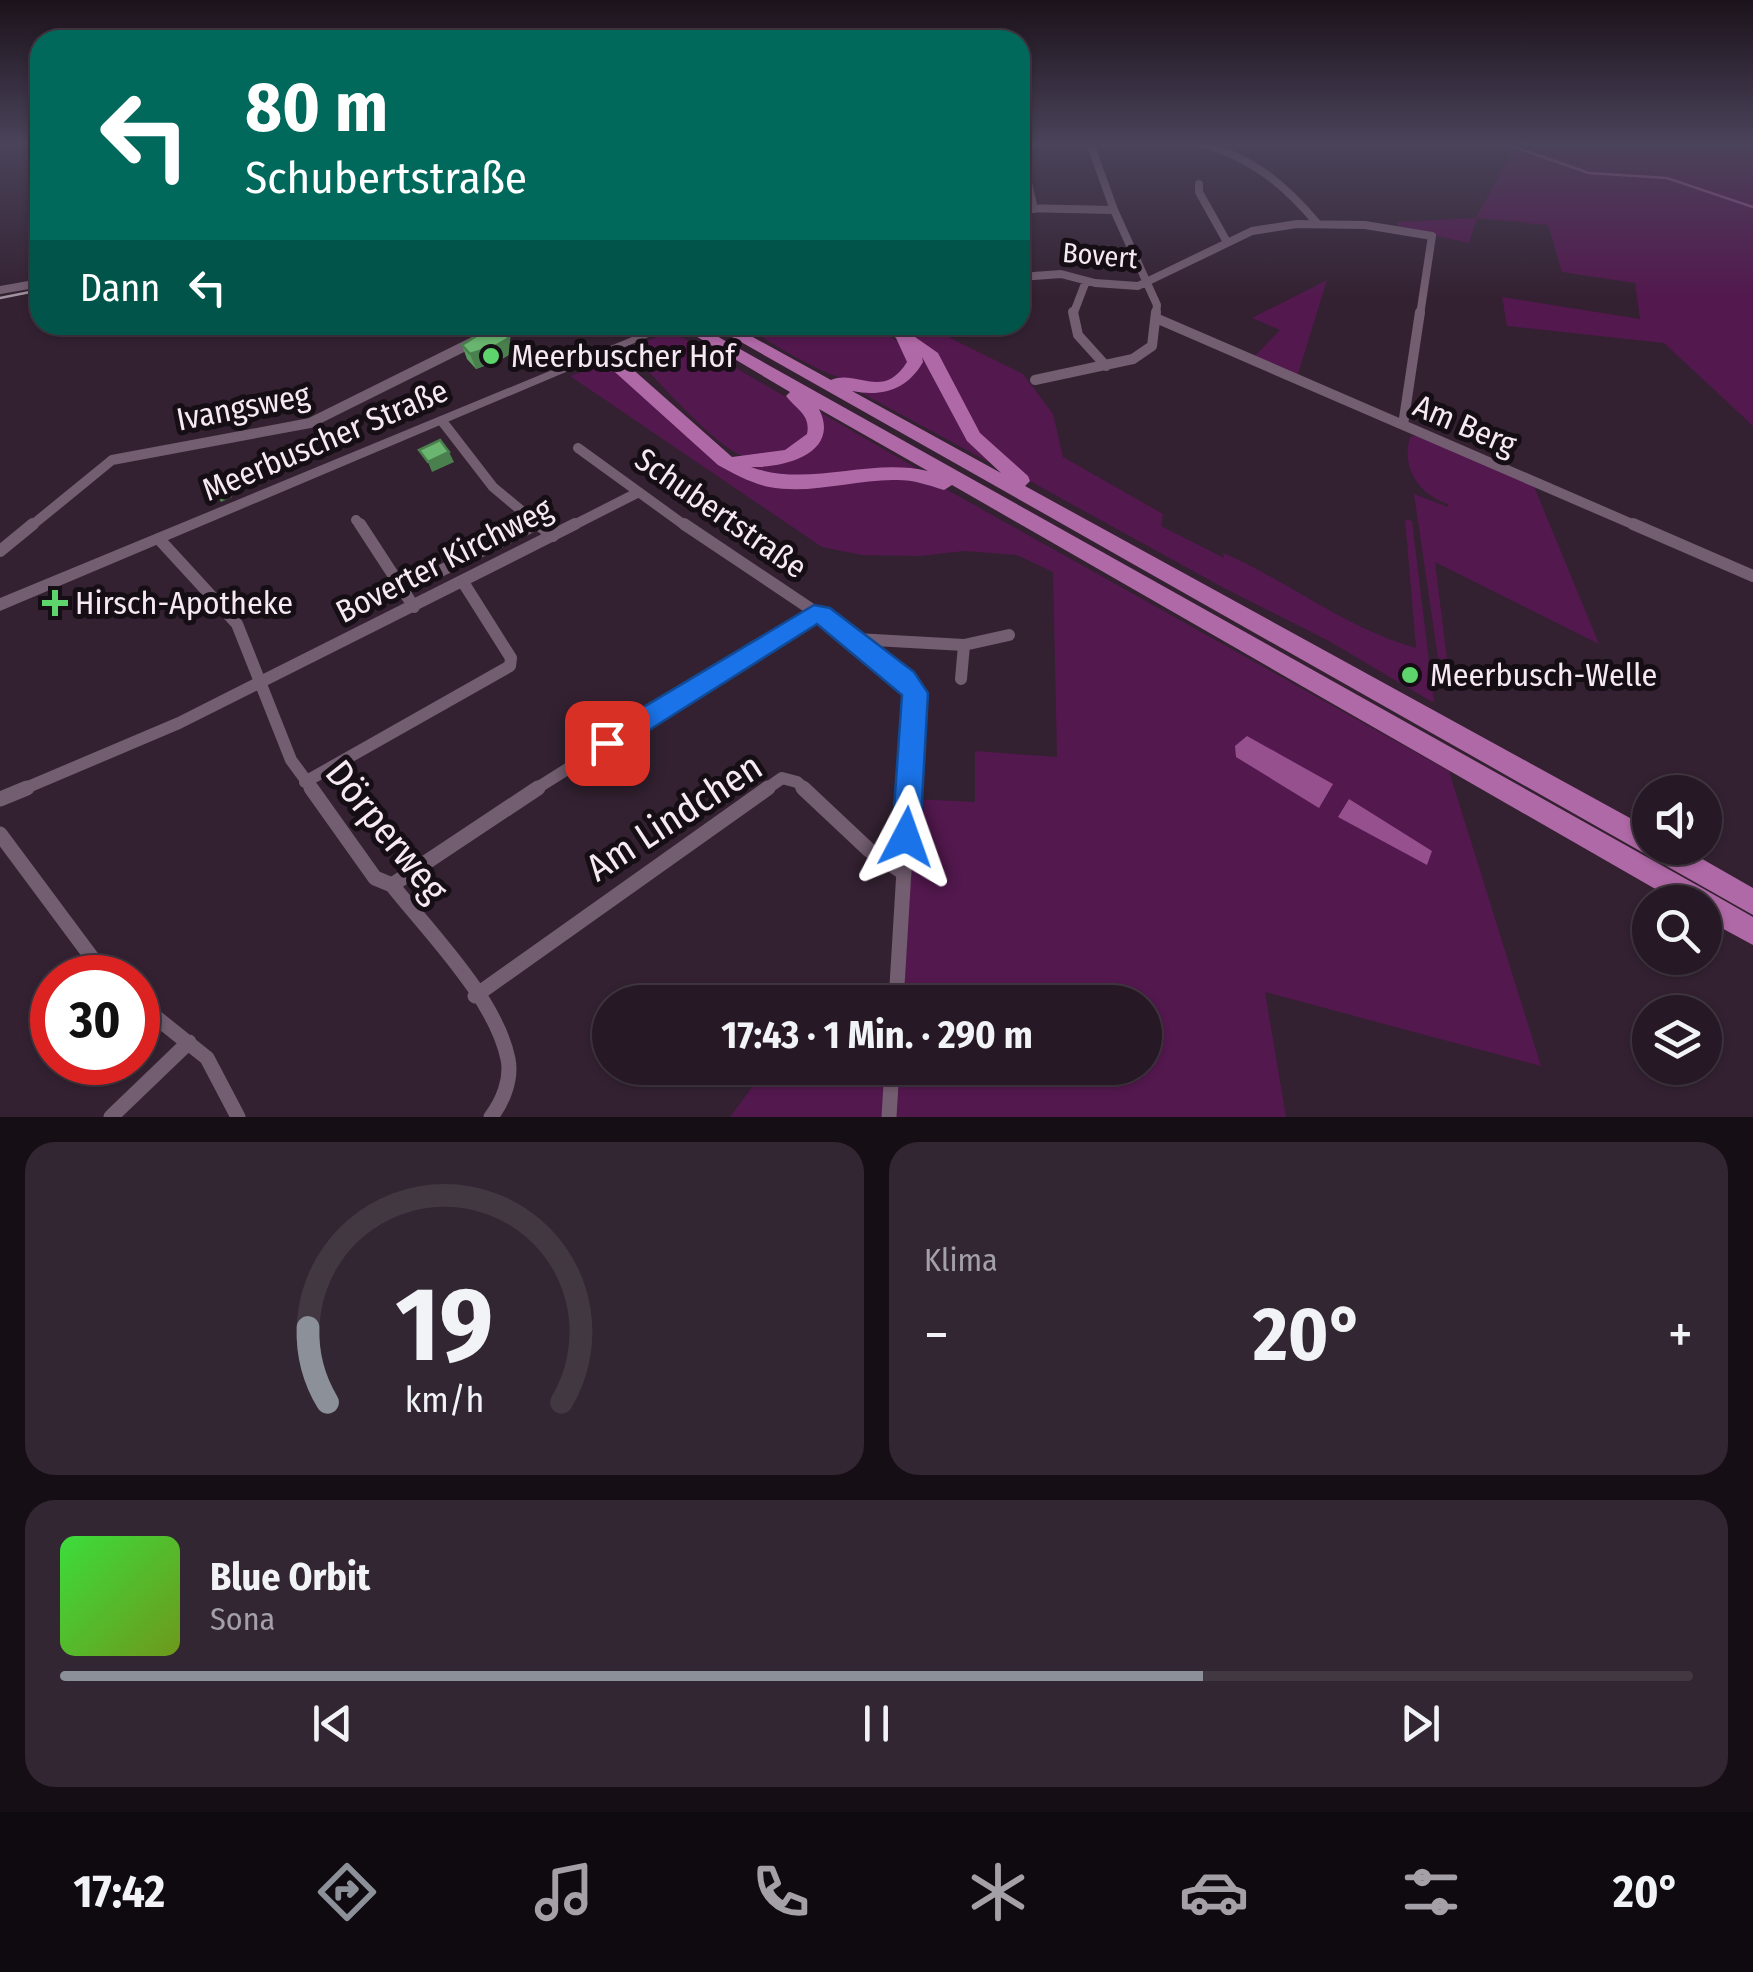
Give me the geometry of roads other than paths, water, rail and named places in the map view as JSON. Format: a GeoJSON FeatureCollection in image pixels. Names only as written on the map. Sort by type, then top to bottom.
{"type":"FeatureCollection","features":[{"type":"Feature","properties":{"kind":"highway"},"geometry":{"type":"LineString","coordinates":[[723,335],[756,365],[1670,885]]}},
{"type":"Feature","properties":{"kind":"highway"},"geometry":{"type":"LineString","coordinates":[[727,335],[778,358],[1632,832]]}},
{"type":"Feature","properties":{"kind":"highway"},"geometry":{"type":"LineString","coordinates":[[778,358],[794,359],[855,388],[883,388],[904,378],[915,362],[905,341],[896,335]]}},
{"type":"Feature","properties":{"kind":"highway"},"geometry":{"type":"LineString","coordinates":[[901,335],[932,358],[972,437],[993,459],[1024,483],[1072,511],[1100,536]]}},
{"type":"Feature","properties":{"kind":"highway"},"geometry":{"type":"LineString","coordinates":[[609,350],[628,359],[735,459],[780,461],[796,455],[814,437],[816,415],[798,398],[762,377],[756,365]]}},
{"type":"Feature","properties":{"kind":"highway"},"geometry":{"type":"LineString","coordinates":[[609,350],[612,360],[716,454],[740,469],[768,480],[810,482],[895,472],[920,475],[951,486],[1024,526],[1051,534]]}},
{"type":"Feature","properties":{"kind":"highway"},"geometry":{"type":"LineString","coordinates":[[1689,865],[1753,902]]}},
{"type":"Feature","properties":{"kind":"highway"},"geometry":{"type":"LineString","coordinates":[[1722,915],[1753,932]]}},
{"type":"Feature","properties":{"kind":"main road","name":"Meerbuscher Straße"},"geometry":{"type":"LineString","coordinates":[[0,605],[646,335]]}},
{"type":"Feature","properties":{"kind":"street"},"geometry":{"type":"LineString","coordinates":[[1031,195],[1034,208]]}},
{"type":"Feature","properties":{"kind":"street"},"geometry":{"type":"LineString","coordinates":[[1035,380],[1106,366],[1148,352],[1158,319],[1157,305],[1109,195]]}},
{"type":"Feature","properties":{"kind":"street"},"geometry":{"type":"LineString","coordinates":[[1200,195],[1227,242]]}},
{"type":"Feature","properties":{"kind":"street"},"geometry":{"type":"LineString","coordinates":[[1293,195],[1317,223]]}},
{"type":"Feature","properties":{"kind":"street"},"geometry":{"type":"LineString","coordinates":[[1030,208],[1114,210]]}},
{"type":"Feature","properties":{"kind":"street","name":"Bovert"},"geometry":{"type":"LineString","coordinates":[[1030,276],[1061,274],[1086,281],[1138,286],[1227,242],[1270,226],[1352,222],[1432,236],[1403,425]]}},
{"type":"Feature","properties":{"kind":"street"},"geometry":{"type":"LineString","coordinates":[[1086,281],[1070,312],[1070,325],[1106,366]]}},
{"type":"Feature","properties":{"kind":"street"},"geometry":{"type":"LineString","coordinates":[[0,290],[30,284]]}},
{"type":"Feature","properties":{"kind":"street","name":"Am Berg"},"geometry":{"type":"LineString","coordinates":[[1158,319],[1753,576]]}},
{"type":"Feature","properties":{"kind":"street","name":"Ivangsweg"},"geometry":{"type":"LineString","coordinates":[[0,551],[112,460],[310,422],[487,335]]}},
{"type":"Feature","properties":{"kind":"street"},"geometry":{"type":"LineString","coordinates":[[442,421],[493,487],[553,536]]}},
{"type":"Feature","properties":{"kind":"street","name":"Schubertstraße"},"geometry":{"type":"LineString","coordinates":[[578,448],[814,614],[822,614],[856,638],[906,679],[915,693],[897,985]]}},
{"type":"Feature","properties":{"kind":"street","name":"Boverter Kirchweg"},"geometry":{"type":"LineString","coordinates":[[0,800],[179,723],[639,492]]}},
{"type":"Feature","properties":{"kind":"street"},"geometry":{"type":"LineString","coordinates":[[356,520],[372,538],[414,607]]}},
{"type":"Feature","properties":{"kind":"street"},"geometry":{"type":"LineString","coordinates":[[403,589],[538,524]]}},
{"type":"Feature","properties":{"kind":"street","name":"Dörperweg"},"geometry":{"type":"LineString","coordinates":[[159,539],[236,624],[262,679],[291,760],[305,782],[375,878],[392,885],[496,1027],[509,1062],[506,1085],[492,1117]]}},
{"type":"Feature","properties":{"kind":"street"},"geometry":{"type":"LineString","coordinates":[[305,782],[510,666],[511,658],[462,582]]}},
{"type":"Feature","properties":{"kind":"street"},"geometry":{"type":"LineString","coordinates":[[392,885],[476,827],[814,614]]}},
{"type":"Feature","properties":{"kind":"street"},"geometry":{"type":"LineString","coordinates":[[856,638],[964,644],[1009,635]]}},
{"type":"Feature","properties":{"kind":"street"},"geometry":{"type":"LineString","coordinates":[[960,678],[964,644]]}},
{"type":"Feature","properties":{"kind":"street","name":"Am Lindchen"},"geometry":{"type":"LineString","coordinates":[[475,996],[782,778],[798,782],[868,850],[904,873]]}},
{"type":"Feature","properties":{"kind":"street"},"geometry":{"type":"LineString","coordinates":[[0,834],[90,955]]}},
{"type":"Feature","properties":{"kind":"street"},"geometry":{"type":"LineString","coordinates":[[160,1019],[208,1058],[238,1117]]}},
{"type":"Feature","properties":{"kind":"street"},"geometry":{"type":"LineString","coordinates":[[111,1117],[189,1042]]}},
{"type":"Feature","properties":{"kind":"street"},"geometry":{"type":"LineString","coordinates":[[890,1117],[891,1085]]}},
{"type":"Feature","properties":{"kind":"waterway"},"geometry":{"type":"LineString","coordinates":[[1718,195],[1753,207]]}},
{"type":"Feature","properties":{"kind":"tram line"},"geometry":{"type":"LineString","coordinates":[[0,298],[30,292]]}},
{"type":"Feature","properties":{"kind":"place","name":"Meerbuscher Hof"},"geometry":{"type":"Point","coordinates":[491,356]}},
{"type":"Feature","properties":{"kind":"place","name":"Hirsch-Apotheke"},"geometry":{"type":"Point","coordinates":[55,603]}},
{"type":"Feature","properties":{"kind":"place","name":"Meerbusch-Welle"},"geometry":{"type":"Point","coordinates":[1410,675]}}]}
